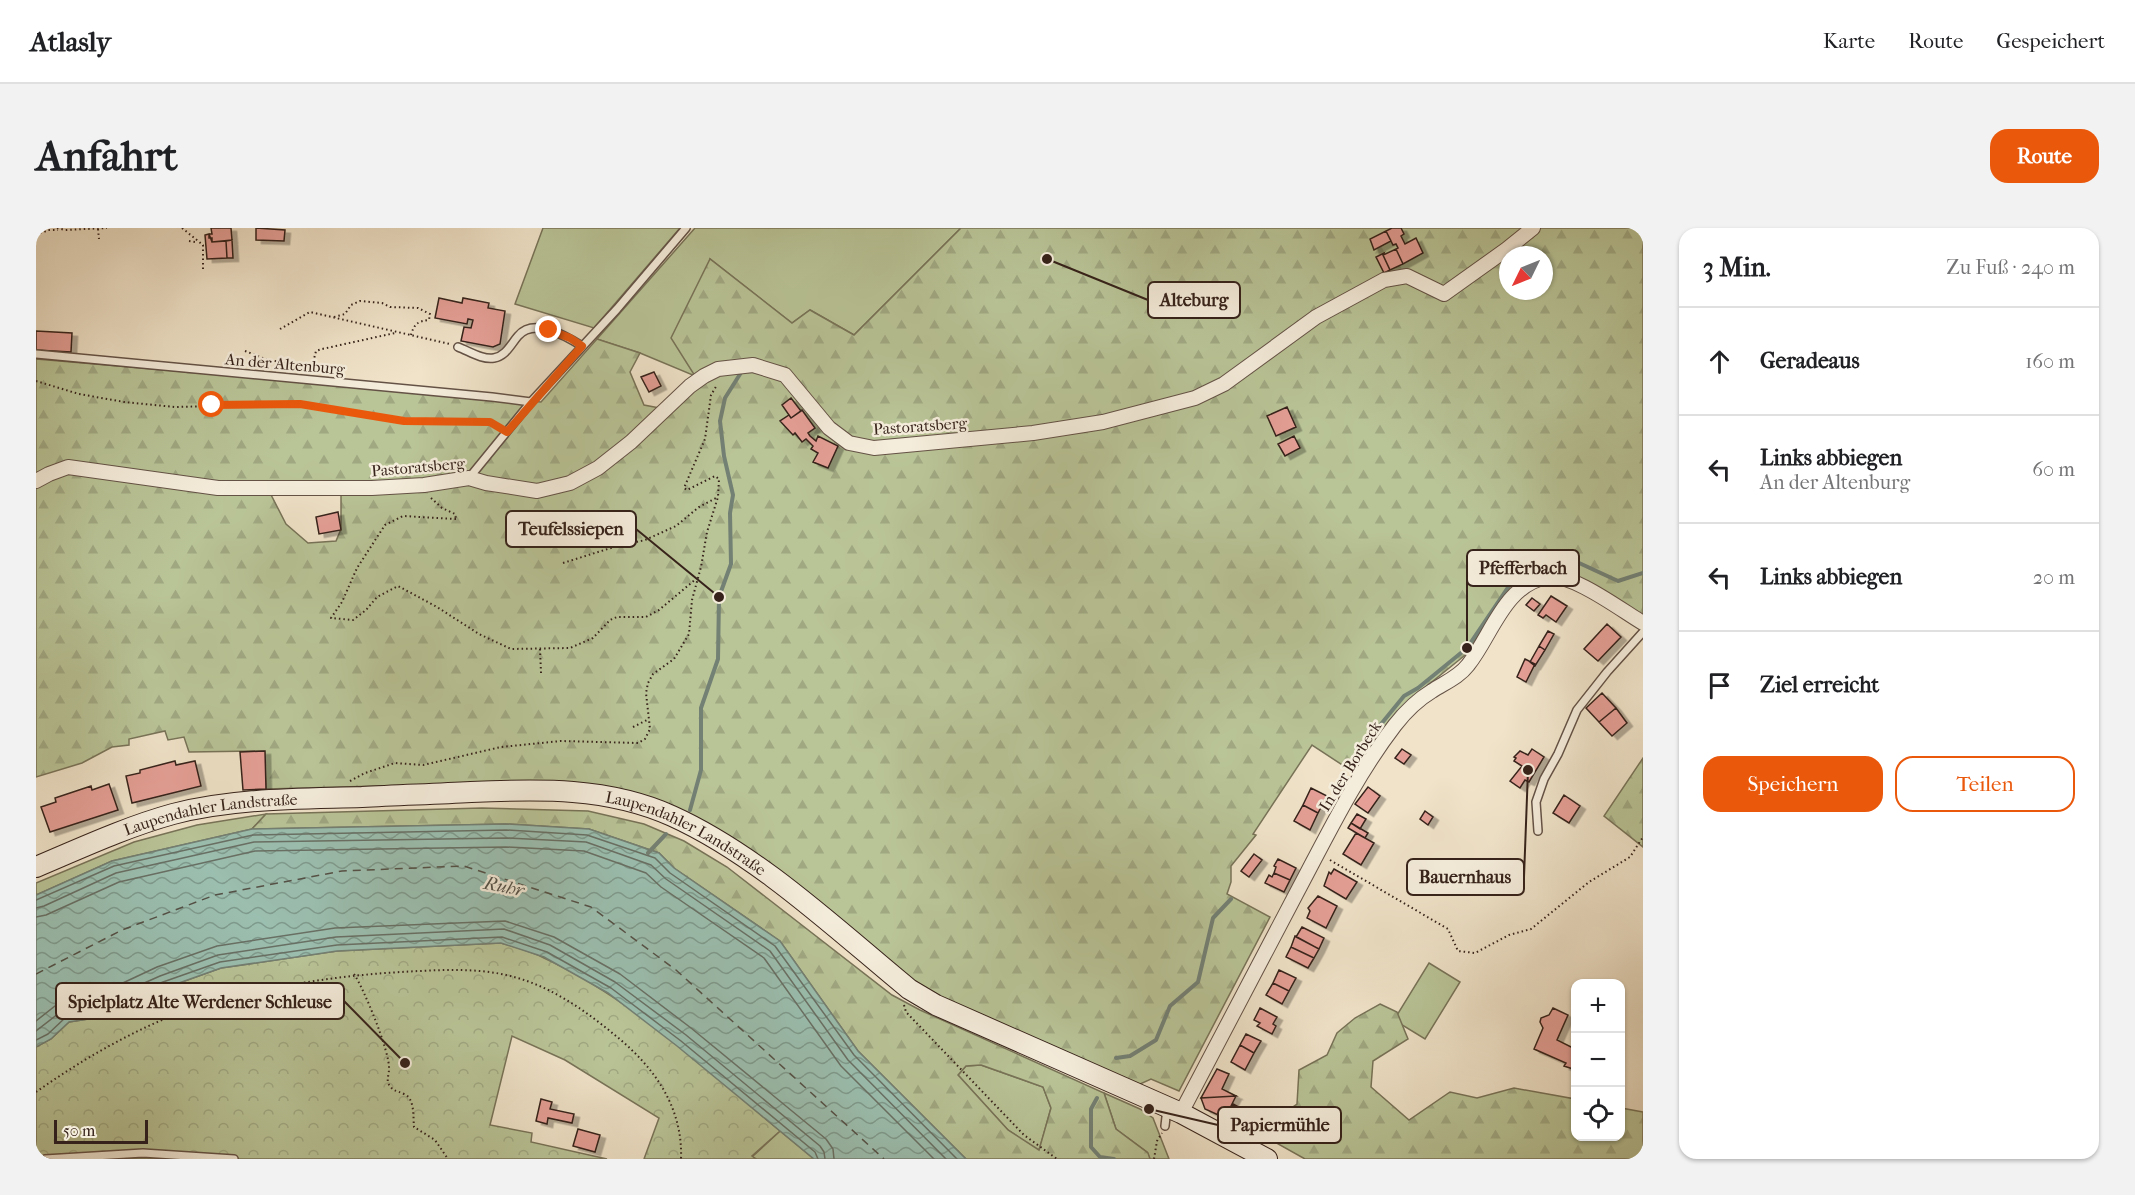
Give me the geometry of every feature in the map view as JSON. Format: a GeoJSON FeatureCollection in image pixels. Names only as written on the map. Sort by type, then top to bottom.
{"type":"FeatureCollection","features":[{"type":"Feature","properties":{"kind":"main road","name":"Laupendahler Landstraße"},"geometry":{"type":"LineString","coordinates":[[36,867],[130,828],[175,814],[216,806],[270,801],[534,789],[589,793],[638,803],[671,815],[731,849],[777,882],[909,989],[936,1005],[1171,1116],[1233,1141],[1267,1159]]}},
{"type":"Feature","properties":{"kind":"street","name":"Pastoratsberg"},"geometry":{"type":"LineString","coordinates":[[36,481],[68,466],[218,488],[372,488],[424,485],[469,478],[537,491],[570,483],[598,468],[631,442],[690,386],[704,376],[718,369],[753,365],[785,375],[829,428],[849,443],[874,448],[1033,433],[1103,422],[1195,398],[1215,390],[1316,317],[1384,280],[1407,276],[1444,294],[1533,228]]}},
{"type":"Feature","properties":{"kind":"street","name":"In der Borbeck"},"geometry":{"type":"LineString","coordinates":[[1171,1116],[1368,763],[1396,724],[1419,699],[1454,678],[1468,666],[1502,609],[1526,585],[1539,578],[1563,577],[1576,582],[1643,623]]}},
{"type":"Feature","properties":{"kind":"lane"},"geometry":{"type":"LineString","coordinates":[[469,478],[531,402],[686,228]]}},
{"type":"Feature","properties":{"kind":"lane"},"geometry":{"type":"LineString","coordinates":[[458,346],[482,357],[493,358],[508,350],[519,334],[526,329],[535,328],[549,330],[570,338],[582,346]]}},
{"type":"Feature","properties":{"kind":"lane","name":"An der Altenburg"},"geometry":{"type":"LineString","coordinates":[[36,354],[531,402]]}},
{"type":"Feature","properties":{"kind":"lane"},"geometry":{"type":"LineString","coordinates":[[1538,831],[1536,802],[1544,779],[1558,754],[1577,710],[1606,672],[1643,632]]}},
{"type":"Feature","properties":{"kind":"lane"},"geometry":{"type":"LineString","coordinates":[[1233,1141],[1245,1159]]}},
{"type":"Feature","properties":{"kind":"lane"},"geometry":{"type":"LineString","coordinates":[[45,1159],[143,1153],[234,1159]]}},
{"type":"Feature","properties":{"kind":"path"},"geometry":{"type":"LineString","coordinates":[[36,231],[42,233],[57,229],[107,228]]}},
{"type":"Feature","properties":{"kind":"path"},"geometry":{"type":"LineString","coordinates":[[98,229],[99,239]]}},
{"type":"Feature","properties":{"kind":"path"},"geometry":{"type":"LineString","coordinates":[[184,229],[203,245],[203,269]]}},
{"type":"Feature","properties":{"kind":"path"},"geometry":{"type":"LineString","coordinates":[[189,242],[195,242],[195,239]]}},
{"type":"Feature","properties":{"kind":"path"},"geometry":{"type":"LineString","coordinates":[[334,317],[345,315],[351,305],[360,301],[382,303],[390,307],[418,308],[430,314],[429,320],[419,321],[415,325],[411,335]]}},
{"type":"Feature","properties":{"kind":"path"},"geometry":{"type":"LineString","coordinates":[[280,329],[310,312],[458,346]]}},
{"type":"Feature","properties":{"kind":"path"},"geometry":{"type":"LineString","coordinates":[[245,351],[268,360],[307,366],[312,363],[316,351],[397,332]]}},
{"type":"Feature","properties":{"kind":"path"},"geometry":{"type":"LineString","coordinates":[[349,781],[395,763],[423,765],[501,747],[561,741],[638,743],[645,739],[650,729],[646,693],[648,683],[653,674],[674,659],[689,634],[696,579],[718,497],[719,479],[715,476],[687,490],[684,488],[705,439],[711,395],[722,379]]}},
{"type":"Feature","properties":{"kind":"path"},"geometry":{"type":"LineString","coordinates":[[36,381],[79,394],[124,402],[175,407],[300,404],[404,421],[490,422],[507,432]]}},
{"type":"Feature","properties":{"kind":"path"},"geometry":{"type":"LineString","coordinates":[[424,485],[429,496],[442,508],[455,514],[456,519],[403,516],[385,525],[357,568],[342,602],[331,618],[353,620],[377,597],[398,586],[437,607],[479,634],[511,649],[570,648],[593,638],[610,620],[617,617],[646,617],[659,610],[696,579]]}},
{"type":"Feature","properties":{"kind":"path"},"geometry":{"type":"LineString","coordinates":[[563,563],[645,540],[676,526],[699,507],[718,497]]}},
{"type":"Feature","properties":{"kind":"path"},"geometry":{"type":"LineString","coordinates":[[540,649],[541,674]]}},
{"type":"Feature","properties":{"kind":"path"},"geometry":{"type":"LineString","coordinates":[[633,727],[649,719]]}},
{"type":"Feature","properties":{"kind":"path"},"geometry":{"type":"LineString","coordinates":[[1318,853],[1448,929],[1458,951],[1475,953],[1509,934],[1531,929],[1590,882],[1630,857],[1643,837]]}},
{"type":"Feature","properties":{"kind":"path"},"geometry":{"type":"LineString","coordinates":[[36,1092],[108,1047],[188,1010],[299,982],[354,974],[458,971],[492,973],[514,977],[560,997],[604,1026],[628,1046],[657,1079],[673,1108],[681,1142],[681,1159]]}},
{"type":"Feature","properties":{"kind":"path"},"geometry":{"type":"LineString","coordinates":[[354,974],[366,995],[383,1044],[389,1069],[388,1083],[396,1092],[406,1094],[410,1099],[414,1127],[435,1140],[448,1159]]}},
{"type":"Feature","properties":{"kind":"path"},"geometry":{"type":"LineString","coordinates":[[909,989],[903,1000],[906,1012],[1024,1135],[1057,1159]]}},
{"type":"Feature","properties":{"kind":"path"},"geometry":{"type":"LineString","coordinates":[[1154,1159],[1157,1141],[1171,1116]]}},
{"type":"Feature","properties":{"kind":"green space"},"geometry":{"type":"Polygon","coordinates":[[[543,228],[680,228],[594,328],[515,304],[543,228]]]}},
{"type":"Feature","properties":{"kind":"green space"},"geometry":{"type":"Polygon","coordinates":[[[695,228],[961,228],[854,335],[810,310],[792,323],[710,259],[695,376],[640,353],[597,339],[695,228]]]}},
{"type":"Feature","properties":{"kind":"green space"},"geometry":{"type":"Polygon","coordinates":[[[961,228],[1643,228],[1643,619],[1564,571],[1543,571],[1522,581],[1497,608],[1464,656],[1407,702],[1374,741],[1353,772],[1312,745],[1253,834],[1256,835],[1231,866],[1231,882],[1227,894],[1270,917],[1179,1091],[1151,1079],[1138,1085],[941,1000],[910,981],[726,840],[532,782],[266,789],[264,751],[189,752],[184,737],[168,740],[165,731],[129,739],[129,745],[112,747],[82,763],[36,777],[36,359],[541,402],[597,339],[640,353],[630,372],[644,405],[670,410],[695,376],[671,338],[710,259],[792,323],[810,310],[854,335],[961,228]],[[341,484],[266,485],[286,524],[308,543],[336,541],[341,529],[341,484]]]}},
{"type":"Feature","properties":{"kind":"green space"},"geometry":{"type":"Polygon","coordinates":[[[1643,758],[1643,847],[1604,816],[1643,758]]]}},
{"type":"Feature","properties":{"kind":"green space"},"geometry":{"type":"Polygon","coordinates":[[[482,808],[588,811],[644,824],[684,841],[727,867],[892,995],[920,1010],[1104,1093],[1116,1129],[1148,1153],[1150,1159],[966,1159],[858,1051],[780,941],[674,868],[659,853],[589,829],[506,824],[252,829],[266,814],[482,808]],[[981,1065],[966,1066],[958,1075],[1008,1130],[1039,1150],[1051,1108],[1043,1087],[981,1065]]]}},
{"type":"Feature","properties":{"kind":"green space"},"geometry":{"type":"Polygon","coordinates":[[[266,814],[252,829],[112,861],[36,895],[36,883],[134,842],[197,825],[266,814]]]}},
{"type":"Feature","properties":{"kind":"green space"},"geometry":{"type":"Polygon","coordinates":[[[501,943],[539,956],[576,974],[607,993],[638,1014],[696,1060],[780,1131],[752,1156],[756,1159],[644,1159],[659,1118],[565,1060],[512,1036],[490,1125],[532,1133],[531,1142],[607,1159],[103,1159],[101,1153],[36,1156],[36,1047],[51,1039],[69,1022],[101,1017],[165,988],[221,968],[337,951],[501,943]]]}},
{"type":"Feature","properties":{"kind":"green space"},"geometry":{"type":"Polygon","coordinates":[[[1429,963],[1460,982],[1425,1039],[1394,1020],[1429,963]]]}},
{"type":"Feature","properties":{"kind":"green space"},"geometry":{"type":"Polygon","coordinates":[[[1380,1004],[1397,1012],[1408,1039],[1373,1061],[1371,1087],[1409,1120],[1450,1092],[1477,1098],[1514,1088],[1571,1098],[1571,1141],[1625,1141],[1625,1109],[1643,1112],[1643,1159],[1305,1159],[1257,1132],[1297,1104],[1299,1070],[1327,1055],[1337,1033],[1355,1018],[1380,1004]]]}},
{"type":"Feature","properties":{"kind":"green space"},"geometry":{"type":"Polygon","coordinates":[[[981,1065],[1043,1087],[1051,1108],[1039,1151],[1008,1130],[958,1075],[966,1066],[981,1065]]]}},
{"type":"Feature","properties":{"kind":"green space"},"geometry":{"type":"Polygon","coordinates":[[[1104,1093],[1140,1109],[1153,1118],[1169,1159],[1150,1159],[1147,1152],[1116,1129],[1104,1093]]]}},
{"type":"Feature","properties":{"kind":"green space"},"geometry":{"type":"Polygon","coordinates":[[[780,1131],[814,1159],[756,1159],[752,1157],[780,1131]]]}},
{"type":"Feature","properties":{"kind":"water","name":"Ruhr"},"geometry":{"type":"Polygon","coordinates":[[[506,824],[589,829],[659,853],[674,868],[780,941],[858,1051],[966,1159],[814,1159],[677,1046],[608,993],[544,957],[501,943],[337,951],[221,968],[165,988],[101,1017],[69,1022],[51,1039],[36,1047],[36,895],[112,861],[252,829],[506,824]]]}},
{"type":"Feature","properties":{"kind":"building"},"geometry":{"type":"Polygon","coordinates":[[[211,228],[231,228],[232,240],[212,242],[212,238],[209,238],[209,234],[212,234],[211,228]]]}},
{"type":"Feature","properties":{"kind":"building"},"geometry":{"type":"Polygon","coordinates":[[[256,228],[285,230],[284,241],[256,240],[256,228]]]}},
{"type":"Feature","properties":{"kind":"building"},"geometry":{"type":"Polygon","coordinates":[[[1401,228],[1404,234],[1401,236],[1405,244],[1416,238],[1423,253],[1403,264],[1396,244],[1393,245],[1386,231],[1401,228]]]}},
{"type":"Feature","properties":{"kind":"building"},"geometry":{"type":"Polygon","coordinates":[[[1386,231],[1391,241],[1374,250],[1370,239],[1386,231]]]}},
{"type":"Feature","properties":{"kind":"building"},"geometry":{"type":"Polygon","coordinates":[[[209,234],[212,242],[226,241],[227,258],[207,259],[205,235],[209,234]]]}},
{"type":"Feature","properties":{"kind":"building"},"geometry":{"type":"Polygon","coordinates":[[[232,240],[233,258],[227,258],[226,241],[232,240]]]}},
{"type":"Feature","properties":{"kind":"building"},"geometry":{"type":"Polygon","coordinates":[[[1396,249],[1403,264],[1390,270],[1383,255],[1396,249]]]}},
{"type":"Feature","properties":{"kind":"building"},"geometry":{"type":"Polygon","coordinates":[[[1384,253],[1390,270],[1384,273],[1376,257],[1384,253]]]}},
{"type":"Feature","properties":{"kind":"building"},"geometry":{"type":"Polygon","coordinates":[[[439,298],[462,303],[463,298],[489,303],[488,308],[505,311],[500,344],[493,347],[461,341],[464,327],[471,328],[473,320],[468,319],[467,324],[435,318],[439,298]]]}},
{"type":"Feature","properties":{"kind":"building"},"geometry":{"type":"Polygon","coordinates":[[[36,331],[72,333],[71,352],[36,350],[36,331]]]}},
{"type":"Feature","properties":{"kind":"building"},"geometry":{"type":"Polygon","coordinates":[[[654,372],[661,386],[649,392],[641,377],[654,372]]]}},
{"type":"Feature","properties":{"kind":"building"},"geometry":{"type":"Polygon","coordinates":[[[791,398],[801,411],[791,418],[782,405],[791,398]]]}},
{"type":"Feature","properties":{"kind":"building"},"geometry":{"type":"Polygon","coordinates":[[[1287,407],[1296,427],[1276,436],[1267,416],[1287,407]]]}},
{"type":"Feature","properties":{"kind":"building"},"geometry":{"type":"Polygon","coordinates":[[[802,410],[815,428],[808,433],[810,436],[816,441],[818,436],[838,446],[828,468],[813,462],[818,453],[811,449],[813,446],[806,439],[802,442],[780,421],[789,415],[791,418],[802,410]]]}},
{"type":"Feature","properties":{"kind":"building"},"geometry":{"type":"Polygon","coordinates":[[[1294,436],[1300,448],[1285,456],[1278,444],[1294,436]]]}},
{"type":"Feature","properties":{"kind":"building"},"geometry":{"type":"Polygon","coordinates":[[[338,512],[341,530],[319,534],[316,517],[338,512]]]}},
{"type":"Feature","properties":{"kind":"building"},"geometry":{"type":"Polygon","coordinates":[[[1551,596],[1567,606],[1556,622],[1546,615],[1543,618],[1538,615],[1551,596]]]}},
{"type":"Feature","properties":{"kind":"building"},"geometry":{"type":"Polygon","coordinates":[[[1532,598],[1540,604],[1534,611],[1526,605],[1532,598]]]}},
{"type":"Feature","properties":{"kind":"building"},"geometry":{"type":"Polygon","coordinates":[[[1607,624],[1621,637],[1598,661],[1584,649],[1607,624]]]}},
{"type":"Feature","properties":{"kind":"building"},"geometry":{"type":"Polygon","coordinates":[[[1548,631],[1554,634],[1545,650],[1539,646],[1548,631]]]}},
{"type":"Feature","properties":{"kind":"building"},"geometry":{"type":"Polygon","coordinates":[[[1539,646],[1545,650],[1535,666],[1530,662],[1539,646]]]}},
{"type":"Feature","properties":{"kind":"building"},"geometry":{"type":"Polygon","coordinates":[[[1525,659],[1535,664],[1526,682],[1517,677],[1525,659]]]}},
{"type":"Feature","properties":{"kind":"building"},"geometry":{"type":"Polygon","coordinates":[[[1602,693],[1616,708],[1599,722],[1586,708],[1602,693]]]}},
{"type":"Feature","properties":{"kind":"building"},"geometry":{"type":"Polygon","coordinates":[[[1616,708],[1627,723],[1612,736],[1599,722],[1616,708]]]}},
{"type":"Feature","properties":{"kind":"building"},"geometry":{"type":"Polygon","coordinates":[[[1402,749],[1411,755],[1404,764],[1395,758],[1402,749]]]}},
{"type":"Feature","properties":{"kind":"building"},"geometry":{"type":"Polygon","coordinates":[[[1532,749],[1544,757],[1529,782],[1525,780],[1520,788],[1510,781],[1522,766],[1514,761],[1516,758],[1514,757],[1520,751],[1528,755],[1532,749]]]}},
{"type":"Feature","properties":{"kind":"building"},"geometry":{"type":"Polygon","coordinates":[[[265,751],[266,789],[243,790],[240,752],[265,751]]]}},
{"type":"Feature","properties":{"kind":"building"},"geometry":{"type":"Polygon","coordinates":[[[175,761],[176,765],[195,761],[201,786],[132,803],[126,776],[175,761]]]}},
{"type":"Feature","properties":{"kind":"building"},"geometry":{"type":"Polygon","coordinates":[[[109,784],[118,810],[50,832],[41,807],[56,802],[55,798],[91,786],[92,790],[109,784]]]}},
{"type":"Feature","properties":{"kind":"building"},"geometry":{"type":"Polygon","coordinates":[[[1368,787],[1380,796],[1368,813],[1355,804],[1368,787]]]}},
{"type":"Feature","properties":{"kind":"building"},"geometry":{"type":"Polygon","coordinates":[[[1311,788],[1327,796],[1318,813],[1303,805],[1311,788]]]}},
{"type":"Feature","properties":{"kind":"building"},"geometry":{"type":"Polygon","coordinates":[[[1564,795],[1580,806],[1569,823],[1553,813],[1564,795]]]}},
{"type":"Feature","properties":{"kind":"building"},"geometry":{"type":"Polygon","coordinates":[[[1303,805],[1318,813],[1310,830],[1294,821],[1303,805]]]}},
{"type":"Feature","properties":{"kind":"building"},"geometry":{"type":"Polygon","coordinates":[[[1425,811],[1433,817],[1428,825],[1420,819],[1425,811]]]}},
{"type":"Feature","properties":{"kind":"building"},"geometry":{"type":"Polygon","coordinates":[[[1357,814],[1366,819],[1360,829],[1351,823],[1357,814]]]}},
{"type":"Feature","properties":{"kind":"building"},"geometry":{"type":"Polygon","coordinates":[[[1351,823],[1368,833],[1365,838],[1348,828],[1351,823]]]}},
{"type":"Feature","properties":{"kind":"building"},"geometry":{"type":"Polygon","coordinates":[[[1356,833],[1374,843],[1361,865],[1343,854],[1356,833]]]}},
{"type":"Feature","properties":{"kind":"building"},"geometry":{"type":"Polygon","coordinates":[[[1254,854],[1262,860],[1249,877],[1241,871],[1254,854]]]}},
{"type":"Feature","properties":{"kind":"building"},"geometry":{"type":"Polygon","coordinates":[[[1278,859],[1296,868],[1290,880],[1274,873],[1276,867],[1274,866],[1278,859]]]}},
{"type":"Feature","properties":{"kind":"building"},"geometry":{"type":"Polygon","coordinates":[[[1334,869],[1357,882],[1346,899],[1324,886],[1329,872],[1331,874],[1334,869]]]}},
{"type":"Feature","properties":{"kind":"building"},"geometry":{"type":"Polygon","coordinates":[[[1274,873],[1290,880],[1284,892],[1265,883],[1269,875],[1272,877],[1274,873]]]}},
{"type":"Feature","properties":{"kind":"building"},"geometry":{"type":"Polygon","coordinates":[[[1318,896],[1337,906],[1326,928],[1307,918],[1310,911],[1308,908],[1318,896]]]}},
{"type":"Feature","properties":{"kind":"building"},"geometry":{"type":"Polygon","coordinates":[[[1302,927],[1324,938],[1319,949],[1296,937],[1302,927]]]}},
{"type":"Feature","properties":{"kind":"building"},"geometry":{"type":"Polygon","coordinates":[[[1295,936],[1319,949],[1314,958],[1291,947],[1295,936]]]}},
{"type":"Feature","properties":{"kind":"building"},"geometry":{"type":"Polygon","coordinates":[[[1291,947],[1314,958],[1308,968],[1286,957],[1291,947]]]}},
{"type":"Feature","properties":{"kind":"building"},"geometry":{"type":"Polygon","coordinates":[[[1279,970],[1296,978],[1289,991],[1273,983],[1279,970]]]}},
{"type":"Feature","properties":{"kind":"building"},"geometry":{"type":"Polygon","coordinates":[[[1273,983],[1289,991],[1282,1004],[1266,995],[1273,983]]]}},
{"type":"Feature","properties":{"kind":"building"},"geometry":{"type":"Polygon","coordinates":[[[1260,1008],[1277,1017],[1273,1024],[1276,1026],[1272,1034],[1257,1026],[1260,1023],[1254,1020],[1260,1008]]]}},
{"type":"Feature","properties":{"kind":"building"},"geometry":{"type":"Polygon","coordinates":[[[1553,1008],[1568,1015],[1557,1040],[1571,1047],[1571,1068],[1564,1066],[1566,1063],[1534,1049],[1543,1028],[1541,1018],[1549,1015],[1553,1008]]]}},
{"type":"Feature","properties":{"kind":"building"},"geometry":{"type":"Polygon","coordinates":[[[1246,1034],[1261,1041],[1254,1053],[1240,1045],[1246,1034]]]}},
{"type":"Feature","properties":{"kind":"building"},"geometry":{"type":"Polygon","coordinates":[[[1240,1045],[1254,1053],[1245,1070],[1231,1062],[1240,1045]]]}},
{"type":"Feature","properties":{"kind":"building"},"geometry":{"type":"Polygon","coordinates":[[[1217,1069],[1229,1074],[1222,1089],[1236,1096],[1201,1098],[1217,1069]]]}},
{"type":"Feature","properties":{"kind":"building"},"geometry":{"type":"Polygon","coordinates":[[[1236,1096],[1225,1118],[1205,1109],[1201,1098],[1236,1096]]]}},
{"type":"Feature","properties":{"kind":"building"},"geometry":{"type":"Polygon","coordinates":[[[541,1099],[552,1102],[550,1109],[574,1114],[572,1123],[548,1118],[547,1124],[536,1121],[541,1099]]]}},
{"type":"Feature","properties":{"kind":"building"},"geometry":{"type":"Polygon","coordinates":[[[1233,1104],[1263,1120],[1256,1132],[1227,1116],[1233,1104]]]}},
{"type":"Feature","properties":{"kind":"building"},"geometry":{"type":"Polygon","coordinates":[[[578,1129],[600,1135],[595,1152],[573,1146],[578,1129]]]}},
{"type":"Feature","properties":{"kind":"waterway"},"geometry":{"type":"LineString","coordinates":[[690,810],[701,770],[701,708],[718,659],[719,597],[731,564],[730,513],[733,495],[724,456],[720,421],[725,398],[742,371]]}},
{"type":"Feature","properties":{"kind":"waterway"},"geometry":{"type":"LineString","coordinates":[[1356,753],[1364,748],[1404,696],[1418,688],[1467,648],[1515,577],[1564,556],[1618,581],[1643,573]]}},
{"type":"Feature","properties":{"kind":"waterway"},"geometry":{"type":"LineString","coordinates":[[648,853],[666,834]]}},
{"type":"Feature","properties":{"kind":"waterway"},"geometry":{"type":"LineString","coordinates":[[1116,1058],[1130,1056],[1156,1040],[1170,1006],[1198,982],[1213,918],[1231,899]]}},
{"type":"Feature","properties":{"kind":"waterway"},"geometry":{"type":"LineString","coordinates":[[1097,1098],[1091,1109],[1091,1147],[1100,1157],[1114,1159]]}},
{"type":"Feature","properties":{"kind":"ferry route"},"geometry":{"type":"LineString","coordinates":[[36,974],[122,930],[215,895],[342,871],[464,866],[591,907],[676,970],[884,1159]]}},
{"type":"Feature","properties":{"kind":"place","name":"Alteburg"},"geometry":{"type":"Point","coordinates":[1047,259]}},
{"type":"Feature","properties":{"kind":"place","name":"Teufelssiepen"},"geometry":{"type":"Point","coordinates":[719,597]}},
{"type":"Feature","properties":{"kind":"place","name":"Pfefferbach"},"geometry":{"type":"Point","coordinates":[1467,648]}},
{"type":"Feature","properties":{"kind":"place","name":"Bauernhaus"},"geometry":{"type":"Point","coordinates":[1528,770]}},
{"type":"Feature","properties":{"kind":"place","name":"Spielplatz Alte Werdener Schleuse"},"geometry":{"type":"Point","coordinates":[405,1063]}},
{"type":"Feature","properties":{"kind":"place","name":"Papiermühle"},"geometry":{"type":"Point","coordinates":[1149,1109]}},
{"type":"Feature","properties":{"kind":"route"},"geometry":{"type":"LineString","coordinates":[[212,405],[300,404],[404,421],[490,422],[507,432],[582,346],[570,338],[549,330]]}}]}
